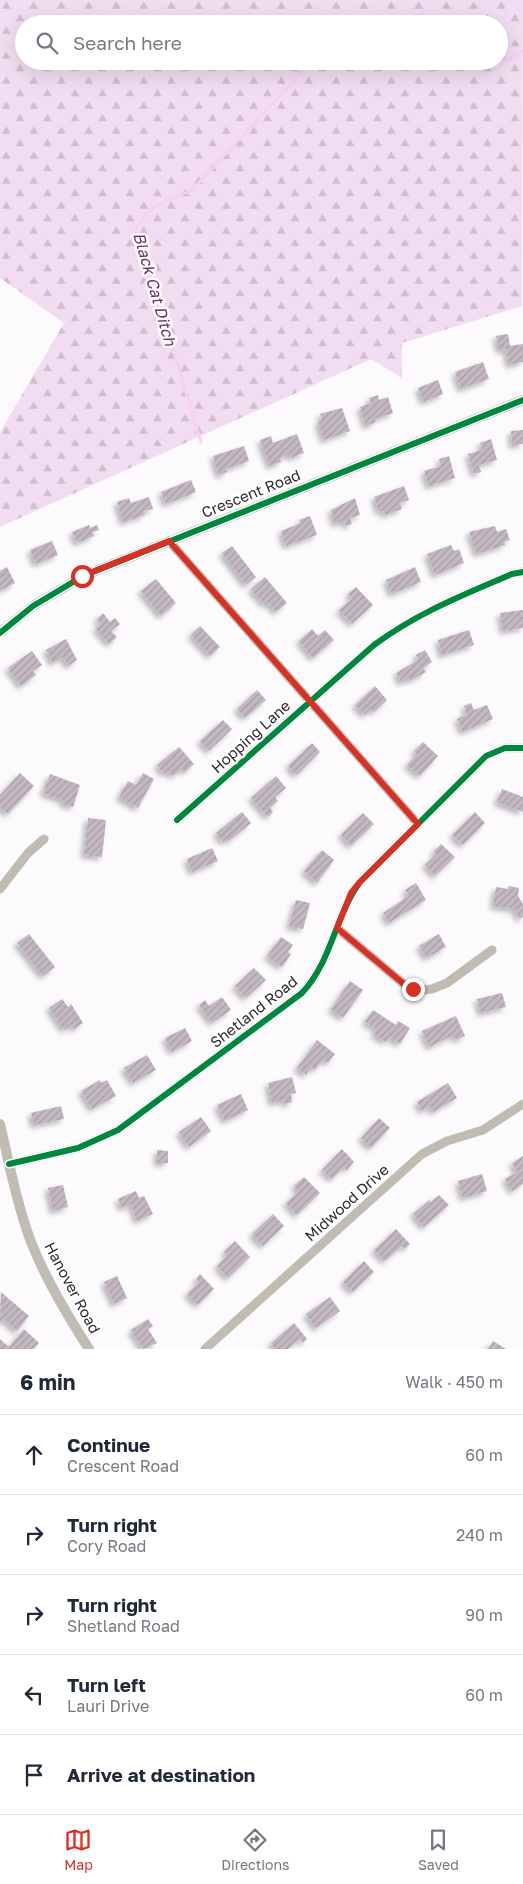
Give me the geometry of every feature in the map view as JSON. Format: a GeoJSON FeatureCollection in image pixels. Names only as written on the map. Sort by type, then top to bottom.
{"type":"FeatureCollection","features":[{"type":"Feature","properties":{"kind":"street","name":"Crescent Road"},"geometry":{"type":"LineString","coordinates":[[0,632],[58,590],[82,576],[523,400]]}},
{"type":"Feature","properties":{"kind":"street"},"geometry":{"type":"LineString","coordinates":[[169,541],[418,824]]}},
{"type":"Feature","properties":{"kind":"street","name":"Hopping Lane"},"geometry":{"type":"LineString","coordinates":[[177,820],[374,645],[418,616],[512,574],[523,572]]}},
{"type":"Feature","properties":{"kind":"street","name":"Shetland Road"},"geometry":{"type":"LineString","coordinates":[[9,1164],[78,1148],[100,1140],[145,1111],[302,993],[321,968],[349,898],[360,882],[465,777],[494,752],[505,748],[523,748]]}},
{"type":"Feature","properties":{"kind":"street"},"geometry":{"type":"LineString","coordinates":[[0,889],[28,853],[44,839]]}},
{"type":"Feature","properties":{"kind":"street"},"geometry":{"type":"LineString","coordinates":[[337,928],[405,985],[422,990],[432,990],[447,983],[492,950]]}},
{"type":"Feature","properties":{"kind":"street","name":"Midwood Drive"},"geometry":{"type":"LineString","coordinates":[[205,1349],[422,1154],[447,1141],[483,1130],[523,1104]]}},
{"type":"Feature","properties":{"kind":"street","name":"Hanover Road"},"geometry":{"type":"LineString","coordinates":[[0,1124],[22,1215],[42,1267],[89,1349]]}},
{"type":"Feature","properties":{"kind":"green space"},"geometry":{"type":"Polygon","coordinates":[[[0,0],[523,0],[522,306],[402,343],[402,378],[371,359],[0,527],[0,432],[64,323],[0,278],[0,0]]]}},
{"type":"Feature","properties":{"kind":"building"},"geometry":{"type":"Polygon","coordinates":[[[508,334],[510,346],[523,344],[523,362],[509,365],[506,349],[499,350],[496,336],[508,334]]]}},
{"type":"Feature","properties":{"kind":"building"},"geometry":{"type":"Polygon","coordinates":[[[483,362],[489,379],[461,389],[455,372],[483,362]]]}},
{"type":"Feature","properties":{"kind":"building"},"geometry":{"type":"Polygon","coordinates":[[[438,380],[443,394],[424,402],[418,388],[438,380]]]}},
{"type":"Feature","properties":{"kind":"building"},"geometry":{"type":"Polygon","coordinates":[[[378,395],[379,400],[388,397],[393,413],[375,419],[376,422],[366,426],[360,407],[371,403],[369,398],[378,395]]]}},
{"type":"Feature","properties":{"kind":"building"},"geometry":{"type":"Polygon","coordinates":[[[342,408],[350,431],[324,440],[318,422],[322,420],[320,414],[342,408]]]}},
{"type":"Feature","properties":{"kind":"building"},"geometry":{"type":"Polygon","coordinates":[[[523,430],[523,444],[512,445],[511,431],[523,430]]]}},
{"type":"Feature","properties":{"kind":"building"},"geometry":{"type":"Polygon","coordinates":[[[297,434],[304,453],[291,458],[290,454],[280,458],[281,462],[270,466],[260,440],[271,436],[273,443],[297,434]]]}},
{"type":"Feature","properties":{"kind":"building"},"geometry":{"type":"Polygon","coordinates":[[[491,439],[497,460],[479,465],[481,472],[474,474],[468,454],[482,450],[480,443],[491,439]]]}},
{"type":"Feature","properties":{"kind":"building"},"geometry":{"type":"Polygon","coordinates":[[[244,446],[249,461],[226,469],[227,472],[219,475],[213,456],[244,446]]]}},
{"type":"Feature","properties":{"kind":"building"},"geometry":{"type":"Polygon","coordinates":[[[449,456],[455,478],[429,486],[424,471],[441,466],[439,459],[449,456]]]}},
{"type":"Feature","properties":{"kind":"building"},"geometry":{"type":"Polygon","coordinates":[[[191,480],[196,492],[166,504],[161,492],[191,480]]]}},
{"type":"Feature","properties":{"kind":"building"},"geometry":{"type":"Polygon","coordinates":[[[404,486],[409,500],[400,503],[402,509],[385,515],[383,510],[379,512],[374,497],[404,486]]]}},
{"type":"Feature","properties":{"kind":"building"},"geometry":{"type":"Polygon","coordinates":[[[149,497],[153,509],[144,511],[145,515],[123,522],[117,502],[129,498],[131,503],[149,497]]]}},
{"type":"Feature","properties":{"kind":"building"},"geometry":{"type":"Polygon","coordinates":[[[355,498],[360,515],[350,518],[352,524],[346,526],[345,521],[335,524],[331,510],[355,498]]]}},
{"type":"Feature","properties":{"kind":"building"},"geometry":{"type":"Polygon","coordinates":[[[310,516],[317,535],[286,546],[281,531],[301,523],[299,520],[310,516]]]}},
{"type":"Feature","properties":{"kind":"building"},"geometry":{"type":"Polygon","coordinates":[[[89,525],[90,528],[97,525],[99,530],[92,532],[94,536],[77,543],[72,532],[89,525]]]}},
{"type":"Feature","properties":{"kind":"building"},"geometry":{"type":"Polygon","coordinates":[[[495,526],[497,532],[506,529],[510,540],[504,542],[505,545],[477,554],[469,532],[495,526]]]}},
{"type":"Feature","properties":{"kind":"building"},"geometry":{"type":"Polygon","coordinates":[[[52,541],[58,555],[36,564],[30,550],[52,541]]]}},
{"type":"Feature","properties":{"kind":"building"},"geometry":{"type":"Polygon","coordinates":[[[451,545],[454,551],[459,549],[464,563],[435,575],[427,554],[451,545]]]}},
{"type":"Feature","properties":{"kind":"building"},"geometry":{"type":"Polygon","coordinates":[[[232,546],[256,577],[246,585],[222,553],[232,546]]]}},
{"type":"Feature","properties":{"kind":"building"},"geometry":{"type":"Polygon","coordinates":[[[7,567],[15,583],[0,591],[0,571],[7,567]]]}},
{"type":"Feature","properties":{"kind":"building"},"geometry":{"type":"Polygon","coordinates":[[[415,567],[421,582],[392,594],[386,580],[415,567]]]}},
{"type":"Feature","properties":{"kind":"building"},"geometry":{"type":"Polygon","coordinates":[[[265,577],[287,603],[276,612],[268,602],[265,605],[251,589],[265,577]]]}},
{"type":"Feature","properties":{"kind":"building"},"geometry":{"type":"Polygon","coordinates":[[[156,579],[176,603],[161,616],[141,591],[156,579]]]}},
{"type":"Feature","properties":{"kind":"building"},"geometry":{"type":"Polygon","coordinates":[[[356,587],[373,605],[352,624],[339,610],[352,598],[348,594],[356,587]]]}},
{"type":"Feature","properties":{"kind":"building"},"geometry":{"type":"Polygon","coordinates":[[[523,610],[523,628],[503,631],[500,613],[523,610]]]}},
{"type":"Feature","properties":{"kind":"building"},"geometry":{"type":"Polygon","coordinates":[[[103,613],[110,622],[115,618],[120,624],[111,631],[117,637],[109,644],[96,629],[101,624],[97,619],[103,613]]]}},
{"type":"Feature","properties":{"kind":"building"},"geometry":{"type":"Polygon","coordinates":[[[200,626],[220,647],[210,656],[191,635],[200,626]]]}},
{"type":"Feature","properties":{"kind":"building"},"geometry":{"type":"Polygon","coordinates":[[[312,629],[318,636],[325,630],[334,640],[313,658],[299,641],[312,629]]]}},
{"type":"Feature","properties":{"kind":"building"},"geometry":{"type":"Polygon","coordinates":[[[469,630],[474,645],[442,655],[438,640],[469,630]]]}},
{"type":"Feature","properties":{"kind":"building"},"geometry":{"type":"Polygon","coordinates":[[[66,639],[77,660],[68,666],[63,657],[53,663],[46,650],[66,639]]]}},
{"type":"Feature","properties":{"kind":"building"},"geometry":{"type":"Polygon","coordinates":[[[425,650],[432,662],[423,668],[426,672],[410,681],[409,678],[402,683],[396,673],[418,660],[416,655],[425,650]]]}},
{"type":"Feature","properties":{"kind":"building"},"geometry":{"type":"Polygon","coordinates":[[[32,651],[42,665],[33,671],[36,675],[21,686],[8,668],[32,651]]]}},
{"type":"Feature","properties":{"kind":"building"},"geometry":{"type":"Polygon","coordinates":[[[375,686],[387,700],[374,712],[371,709],[365,715],[355,705],[375,686]]]}},
{"type":"Feature","properties":{"kind":"building"},"geometry":{"type":"Polygon","coordinates":[[[257,690],[266,700],[245,718],[237,709],[257,690]]]}},
{"type":"Feature","properties":{"kind":"building"},"geometry":{"type":"Polygon","coordinates":[[[471,703],[474,710],[487,705],[493,719],[463,732],[457,719],[467,714],[464,706],[471,703]]]}},
{"type":"Feature","properties":{"kind":"building"},"geometry":{"type":"Polygon","coordinates":[[[223,720],[232,729],[209,751],[200,741],[223,720]]]}},
{"type":"Feature","properties":{"kind":"building"},"geometry":{"type":"Polygon","coordinates":[[[423,742],[438,756],[420,776],[407,765],[417,754],[414,751],[423,742]]]}},
{"type":"Feature","properties":{"kind":"building"},"geometry":{"type":"Polygon","coordinates":[[[312,743],[320,752],[297,775],[288,766],[312,743]]]}},
{"type":"Feature","properties":{"kind":"building"},"geometry":{"type":"Polygon","coordinates":[[[179,747],[194,764],[185,772],[182,769],[173,776],[168,771],[164,774],[157,765],[179,747]]]}},
{"type":"Feature","properties":{"kind":"building"},"geometry":{"type":"Polygon","coordinates":[[[20,773],[34,786],[8,814],[0,807],[0,795],[20,773]]]}},
{"type":"Feature","properties":{"kind":"building"},"geometry":{"type":"Polygon","coordinates":[[[143,773],[154,779],[138,808],[119,797],[128,781],[136,785],[143,773]]]}},
{"type":"Feature","properties":{"kind":"building"},"geometry":{"type":"Polygon","coordinates":[[[50,774],[80,785],[73,807],[62,803],[63,800],[43,793],[50,774]]]}},
{"type":"Feature","properties":{"kind":"building"},"geometry":{"type":"Polygon","coordinates":[[[276,776],[286,788],[275,797],[278,801],[270,808],[273,812],[268,817],[251,798],[276,776]]]}},
{"type":"Feature","properties":{"kind":"building"},"geometry":{"type":"Polygon","coordinates":[[[502,789],[523,797],[523,812],[497,802],[502,789]]]}},
{"type":"Feature","properties":{"kind":"building"},"geometry":{"type":"Polygon","coordinates":[[[242,812],[251,823],[229,841],[227,839],[223,842],[216,833],[242,812]]]}},
{"type":"Feature","properties":{"kind":"building"},"geometry":{"type":"Polygon","coordinates":[[[475,812],[485,823],[463,845],[452,835],[475,812]]]}},
{"type":"Feature","properties":{"kind":"building"},"geometry":{"type":"Polygon","coordinates":[[[363,813],[374,824],[351,846],[341,835],[363,813]]]}},
{"type":"Feature","properties":{"kind":"building"},"geometry":{"type":"Polygon","coordinates":[[[88,818],[106,820],[102,857],[84,855],[88,818]]]}},
{"type":"Feature","properties":{"kind":"building"},"geometry":{"type":"Polygon","coordinates":[[[441,844],[455,857],[435,876],[425,865],[436,854],[434,851],[441,844]]]}},
{"type":"Feature","properties":{"kind":"building"},"geometry":{"type":"Polygon","coordinates":[[[212,848],[218,861],[192,872],[187,859],[212,848]]]}},
{"type":"Feature","properties":{"kind":"building"},"geometry":{"type":"Polygon","coordinates":[[[322,850],[334,860],[317,883],[304,871],[322,850]]]}},
{"type":"Feature","properties":{"kind":"building"},"geometry":{"type":"Polygon","coordinates":[[[416,883],[426,900],[389,923],[383,913],[409,896],[405,890],[416,883]]]}},
{"type":"Feature","properties":{"kind":"building"},"geometry":{"type":"Polygon","coordinates":[[[509,886],[519,888],[518,896],[523,904],[523,917],[519,919],[515,909],[493,906],[496,887],[508,889],[509,886]]]}},
{"type":"Feature","properties":{"kind":"building"},"geometry":{"type":"Polygon","coordinates":[[[296,900],[310,903],[303,929],[289,926],[296,900]]]}},
{"type":"Feature","properties":{"kind":"building"},"geometry":{"type":"Polygon","coordinates":[[[29,934],[55,967],[43,976],[17,943],[29,934]]]}},
{"type":"Feature","properties":{"kind":"building"},"geometry":{"type":"Polygon","coordinates":[[[439,934],[446,947],[427,958],[419,946],[439,934]]]}},
{"type":"Feature","properties":{"kind":"building"},"geometry":{"type":"Polygon","coordinates":[[[281,937],[293,945],[288,952],[291,954],[282,967],[267,956],[281,937]]]}},
{"type":"Feature","properties":{"kind":"building"},"geometry":{"type":"Polygon","coordinates":[[[254,968],[266,980],[246,998],[235,986],[254,968]]]}},
{"type":"Feature","properties":{"kind":"building"},"geometry":{"type":"Polygon","coordinates":[[[350,981],[363,990],[343,1018],[331,1009],[350,981]]]}},
{"type":"Feature","properties":{"kind":"building"},"geometry":{"type":"Polygon","coordinates":[[[502,993],[506,1007],[481,1013],[477,999],[502,993]]]}},
{"type":"Feature","properties":{"kind":"building"},"geometry":{"type":"Polygon","coordinates":[[[222,997],[231,1010],[212,1023],[199,1005],[205,1000],[209,1006],[222,997]]]}},
{"type":"Feature","properties":{"kind":"building"},"geometry":{"type":"Polygon","coordinates":[[[62,999],[68,1007],[71,1004],[83,1023],[74,1029],[71,1025],[64,1030],[49,1008],[62,999]]]}},
{"type":"Feature","properties":{"kind":"building"},"geometry":{"type":"Polygon","coordinates":[[[373,1010],[396,1025],[398,1021],[410,1028],[400,1044],[389,1037],[386,1042],[374,1034],[377,1029],[365,1022],[373,1010]]]}},
{"type":"Feature","properties":{"kind":"building"},"geometry":{"type":"Polygon","coordinates":[[[456,1016],[465,1036],[456,1040],[454,1035],[429,1047],[422,1031],[456,1016]]]}},
{"type":"Feature","properties":{"kind":"building"},"geometry":{"type":"Polygon","coordinates":[[[185,1028],[192,1041],[172,1052],[165,1038],[185,1028]]]}},
{"type":"Feature","properties":{"kind":"building"},"geometry":{"type":"Polygon","coordinates":[[[317,1040],[335,1054],[328,1063],[323,1060],[315,1070],[311,1067],[306,1075],[297,1068],[317,1040]]]}},
{"type":"Feature","properties":{"kind":"building"},"geometry":{"type":"Polygon","coordinates":[[[147,1055],[156,1070],[133,1083],[124,1068],[147,1055]]]}},
{"type":"Feature","properties":{"kind":"building"},"geometry":{"type":"Polygon","coordinates":[[[292,1077],[296,1093],[291,1094],[292,1102],[285,1104],[284,1100],[272,1103],[268,1083],[292,1077]]]}},
{"type":"Feature","properties":{"kind":"building"},"geometry":{"type":"Polygon","coordinates":[[[100,1080],[101,1083],[107,1080],[116,1096],[92,1109],[81,1091],[100,1080]]]}},
{"type":"Feature","properties":{"kind":"building"},"geometry":{"type":"Polygon","coordinates":[[[448,1083],[457,1098],[433,1112],[430,1106],[422,1111],[417,1102],[448,1083]]]}},
{"type":"Feature","properties":{"kind":"building"},"geometry":{"type":"Polygon","coordinates":[[[241,1094],[248,1110],[225,1121],[217,1105],[241,1094]]]}},
{"type":"Feature","properties":{"kind":"building"},"geometry":{"type":"Polygon","coordinates":[[[61,1106],[64,1119],[34,1125],[31,1113],[61,1106]]]}},
{"type":"Feature","properties":{"kind":"building"},"geometry":{"type":"Polygon","coordinates":[[[201,1117],[211,1131],[189,1147],[179,1132],[201,1117]]]}},
{"type":"Feature","properties":{"kind":"building"},"geometry":{"type":"Polygon","coordinates":[[[379,1118],[390,1128],[371,1148],[361,1138],[379,1118]]]}},
{"type":"Feature","properties":{"kind":"building"},"geometry":{"type":"Polygon","coordinates":[[[342,1149],[354,1162],[347,1170],[344,1167],[332,1179],[322,1170],[342,1149]]]}},
{"type":"Feature","properties":{"kind":"building"},"geometry":{"type":"Polygon","coordinates":[[[157,1150],[168,1151],[168,1163],[157,1163],[157,1150]]]}},
{"type":"Feature","properties":{"kind":"building"},"geometry":{"type":"Polygon","coordinates":[[[523,1156],[523,1184],[512,1191],[505,1179],[517,1172],[512,1163],[523,1156]]]}},
{"type":"Feature","properties":{"kind":"building"},"geometry":{"type":"Polygon","coordinates":[[[482,1174],[487,1191],[463,1198],[458,1181],[482,1174]]]}},
{"type":"Feature","properties":{"kind":"building"},"geometry":{"type":"Polygon","coordinates":[[[304,1177],[320,1193],[297,1215],[286,1203],[299,1191],[294,1186],[304,1177]]]}},
{"type":"Feature","properties":{"kind":"building"},"geometry":{"type":"Polygon","coordinates":[[[63,1185],[68,1207],[53,1211],[48,1188],[63,1185]]]}},
{"type":"Feature","properties":{"kind":"building"},"geometry":{"type":"Polygon","coordinates":[[[136,1191],[139,1198],[144,1196],[153,1214],[137,1221],[131,1204],[122,1208],[118,1199],[136,1191]]]}},
{"type":"Feature","properties":{"kind":"building"},"geometry":{"type":"Polygon","coordinates":[[[439,1195],[449,1205],[424,1227],[413,1214],[429,1200],[431,1202],[439,1195]]]}},
{"type":"Feature","properties":{"kind":"building"},"geometry":{"type":"Polygon","coordinates":[[[273,1214],[284,1226],[263,1246],[252,1234],[273,1214]]]}},
{"type":"Feature","properties":{"kind":"building"},"geometry":{"type":"Polygon","coordinates":[[[396,1229],[410,1244],[405,1249],[402,1246],[385,1261],[374,1250],[396,1229]]]}},
{"type":"Feature","properties":{"kind":"building"},"geometry":{"type":"Polygon","coordinates":[[[235,1241],[250,1257],[228,1278],[217,1266],[228,1255],[224,1252],[235,1241]]]}},
{"type":"Feature","properties":{"kind":"building"},"geometry":{"type":"Polygon","coordinates":[[[364,1261],[374,1272],[353,1292],[343,1282],[364,1261]]]}},
{"type":"Feature","properties":{"kind":"building"},"geometry":{"type":"Polygon","coordinates":[[[200,1274],[214,1289],[198,1305],[187,1294],[199,1282],[196,1279],[200,1274]]]}},
{"type":"Feature","properties":{"kind":"building"},"geometry":{"type":"Polygon","coordinates":[[[117,1276],[127,1298],[114,1304],[104,1282],[117,1276]]]}},
{"type":"Feature","properties":{"kind":"building"},"geometry":{"type":"Polygon","coordinates":[[[1,1292],[29,1316],[17,1331],[4,1319],[0,1323],[1,1292]]]}},
{"type":"Feature","properties":{"kind":"building"},"geometry":{"type":"Polygon","coordinates":[[[330,1297],[340,1311],[316,1328],[306,1314],[330,1297]]]}},
{"type":"Feature","properties":{"kind":"building"},"geometry":{"type":"Polygon","coordinates":[[[148,1319],[153,1326],[148,1329],[157,1343],[143,1349],[131,1330],[148,1319]]]}},
{"type":"Feature","properties":{"kind":"building"},"geometry":{"type":"Polygon","coordinates":[[[294,1323],[307,1339],[303,1343],[300,1339],[288,1349],[275,1349],[271,1343],[294,1323]]]}},
{"type":"Feature","properties":{"kind":"building"},"geometry":{"type":"Polygon","coordinates":[[[24,1329],[39,1343],[33,1349],[0,1349],[0,1339],[9,1347],[24,1329]]]}},
{"type":"Feature","properties":{"kind":"building"},"geometry":{"type":"Polygon","coordinates":[[[493,1341],[506,1349],[488,1349],[493,1341]]]}},
{"type":"Feature","properties":{"kind":"waterway","name":"Black Cat Ditch"},"geometry":{"type":"LineString","coordinates":[[416,15],[422,13],[424,15]]}},
{"type":"Feature","properties":{"kind":"waterway","name":"Black Cat Ditch"},"geometry":{"type":"LineString","coordinates":[[508,59],[523,51]]}},
{"type":"Feature","properties":{"kind":"waterway","name":"Black Cat Ditch"},"geometry":{"type":"LineString","coordinates":[[201,442],[136,227],[152,208],[192,190],[304,70]]}},
{"type":"Feature","properties":{"kind":"cycle path"},"geometry":{"type":"LineString","coordinates":[[0,633],[33,606],[83,576],[523,400]]}},
{"type":"Feature","properties":{"kind":"cycle path"},"geometry":{"type":"LineString","coordinates":[[177,820],[374,645],[407,623],[441,605],[512,574],[523,572]]}},
{"type":"Feature","properties":{"kind":"cycle path"},"geometry":{"type":"LineString","coordinates":[[9,1164],[78,1148],[118,1130],[302,993],[320,967],[345,909],[360,882],[486,756],[505,748],[523,748]]}},
{"type":"Feature","properties":{"kind":"route"},"geometry":{"type":"LineString","coordinates":[[82,576],[169,541],[418,824],[351,893],[337,928],[405,985],[413,989]]}}]}
